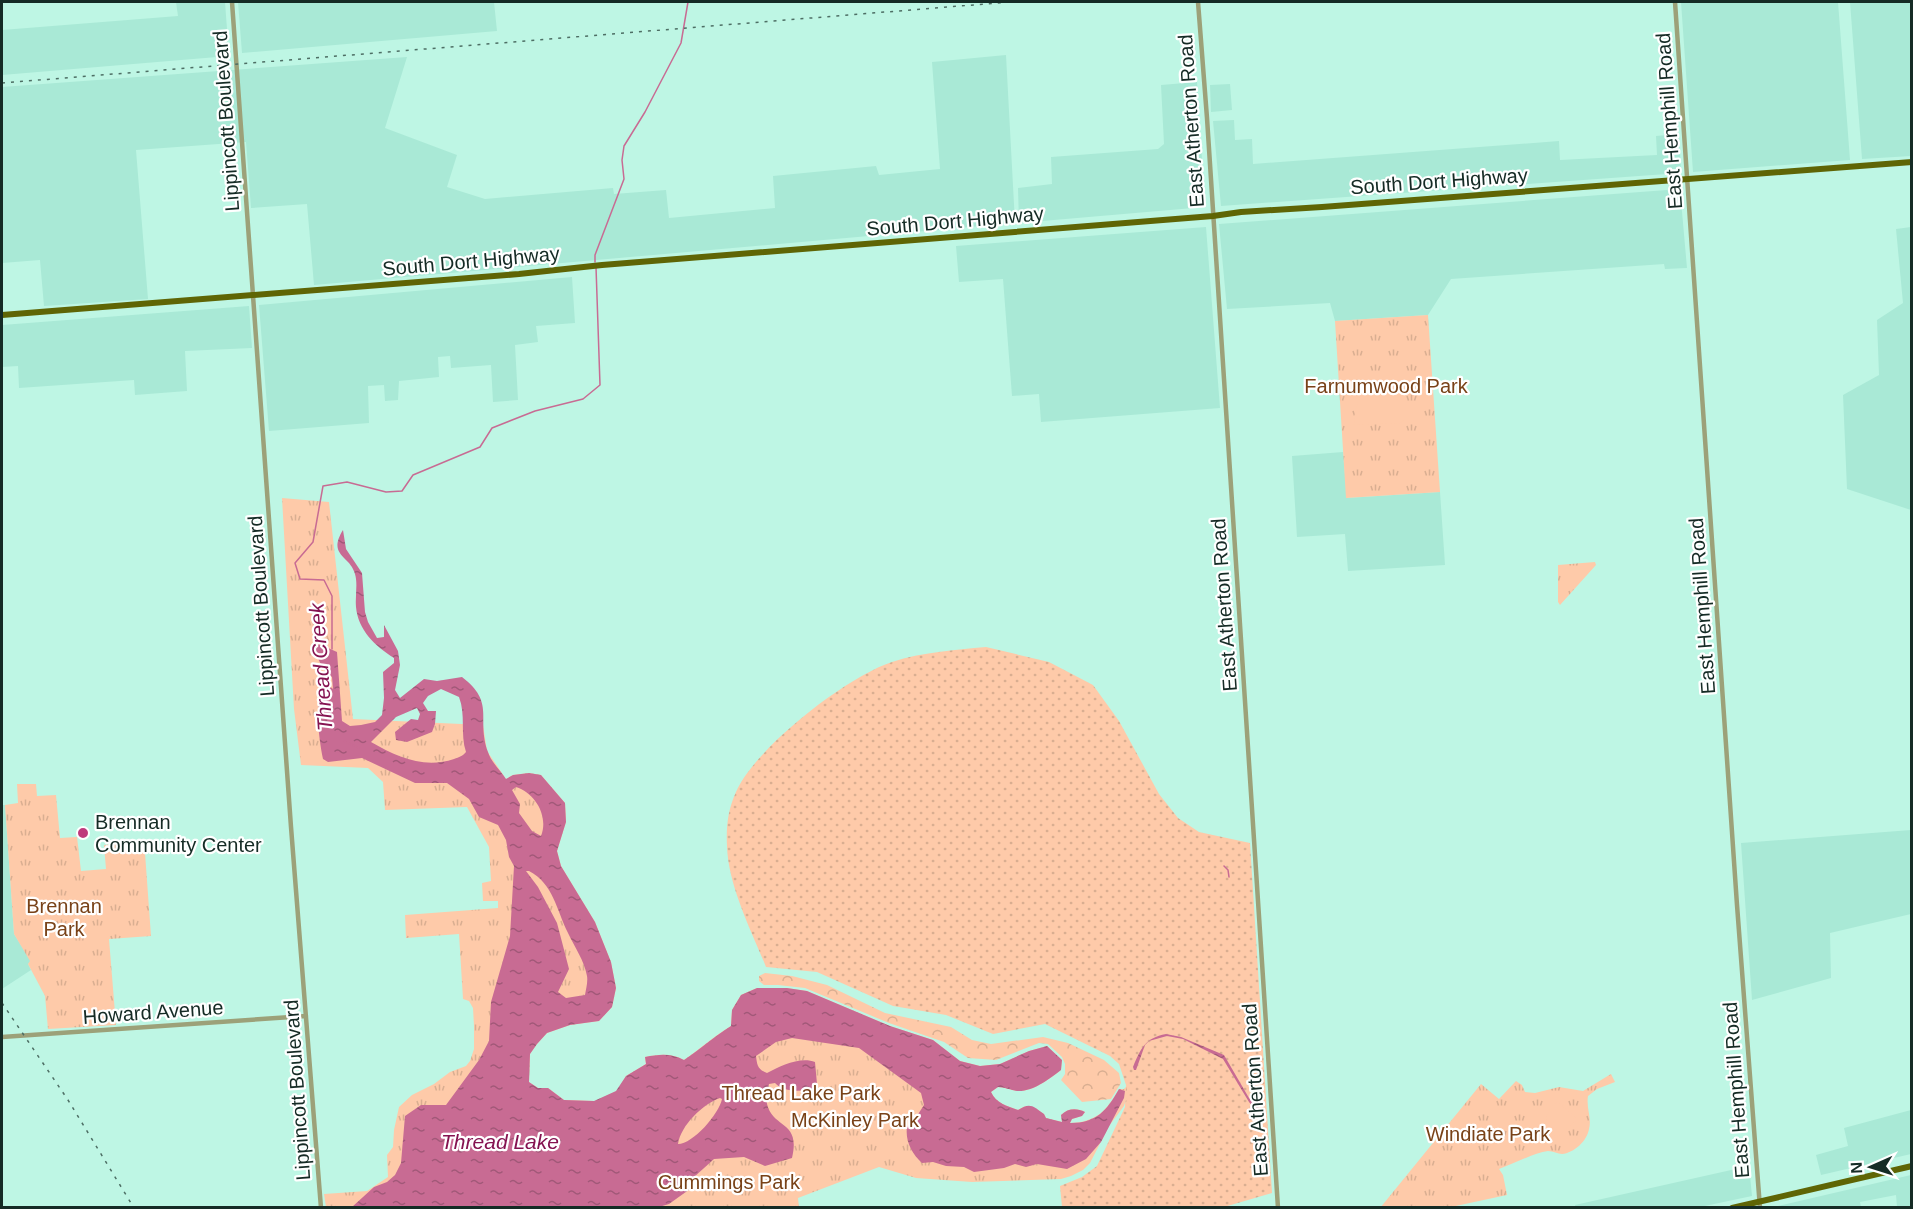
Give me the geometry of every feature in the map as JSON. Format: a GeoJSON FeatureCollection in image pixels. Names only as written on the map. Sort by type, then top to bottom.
{"type":"FeatureCollection","features":[{"type":"Feature","properties":{"kind":"main road","name":"South Dort Highway"},"geometry":{"type":"LineString","coordinates":[[2,315],[1213,216],[1258,210],[1911,162]]}},
{"type":"Feature","properties":{"kind":"main road"},"geometry":{"type":"LineString","coordinates":[[1732,1208],[1760,1204],[1911,1166]]}},
{"type":"Feature","properties":{"kind":"street","name":"Lippincott Boulevard"},"geometry":{"type":"LineString","coordinates":[[232,2],[291,827],[321,1208]]}},
{"type":"Feature","properties":{"kind":"street","name":"East Atherton Road"},"geometry":{"type":"LineString","coordinates":[[1198,2],[1278,1208]]}},
{"type":"Feature","properties":{"kind":"street","name":"East Hemphill Road"},"geometry":{"type":"LineString","coordinates":[[1675,2],[1737,905],[1760,1204]]}},
{"type":"Feature","properties":{"kind":"street","name":"Howard Avenue"},"geometry":{"type":"LineString","coordinates":[[2,1037],[306,1016]]}},
{"type":"Feature","properties":{"kind":"shaded area"},"geometry":{"type":"Polygon","coordinates":[[[176,2],[225,2],[229,56],[2,75],[2,30],[178,16],[176,2]]]}},
{"type":"Feature","properties":{"kind":"shaded area"},"geometry":{"type":"Polygon","coordinates":[[[238,2],[494,2],[497,31],[242,53],[238,2]]]}},
{"type":"Feature","properties":{"kind":"shaded area"},"geometry":{"type":"Polygon","coordinates":[[[1681,2],[1838,2],[1850,160],[1693,172],[1681,2]]]}},
{"type":"Feature","properties":{"kind":"shaded area"},"geometry":{"type":"Polygon","coordinates":[[[1850,2],[1911,2],[1911,156],[1862,159],[1850,2]]]}},
{"type":"Feature","properties":{"kind":"shaded area"},"geometry":{"type":"Polygon","coordinates":[[[1006,55],[1015,223],[314,285],[307,204],[251,208],[246,142],[136,150],[148,299],[44,306],[40,260],[2,263],[2,87],[407,57],[385,128],[457,155],[447,187],[485,199],[613,188],[614,194],[666,190],[669,218],[775,208],[773,176],[876,166],[879,175],[940,169],[932,62],[1006,55]]]}},
{"type":"Feature","properties":{"kind":"shaded area"},"geometry":{"type":"Polygon","coordinates":[[[1197,82],[1205,207],[1019,223],[1018,188],[1052,184],[1051,157],[1158,149],[1164,144],[1161,85],[1197,82]]]}},
{"type":"Feature","properties":{"kind":"shaded area"},"geometry":{"type":"Polygon","coordinates":[[[1230,84],[1232,110],[1211,112],[1210,85],[1230,84]]]}},
{"type":"Feature","properties":{"kind":"shaded area"},"geometry":{"type":"Polygon","coordinates":[[[1234,120],[1235,140],[1252,139],[1253,164],[1559,141],[1560,160],[1657,155],[1656,136],[1679,134],[1681,173],[1221,206],[1213,121],[1234,120]]]}},
{"type":"Feature","properties":{"kind":"shaded area"},"geometry":{"type":"Polygon","coordinates":[[[1680,189],[1687,268],[1665,269],[1664,264],[1451,279],[1428,315],[1335,321],[1330,303],[1227,309],[1219,224],[1680,189]]]}},
{"type":"Feature","properties":{"kind":"shaded area"},"geometry":{"type":"Polygon","coordinates":[[[1206,227],[1220,408],[1041,422],[1039,394],[1012,396],[1003,279],[959,282],[956,246],[1206,227]]]}},
{"type":"Feature","properties":{"kind":"shaded area"},"geometry":{"type":"Polygon","coordinates":[[[1912,227],[1911,510],[1847,489],[1843,395],[1879,375],[1877,320],[1903,303],[1896,229],[1912,227]]]}},
{"type":"Feature","properties":{"kind":"shaded area"},"geometry":{"type":"Polygon","coordinates":[[[572,277],[575,323],[536,326],[538,342],[515,345],[518,400],[493,402],[491,365],[451,368],[450,356],[438,357],[439,377],[399,381],[398,400],[385,401],[384,385],[368,386],[369,423],[269,431],[259,305],[572,277]]]}},
{"type":"Feature","properties":{"kind":"shaded area"},"geometry":{"type":"Polygon","coordinates":[[[249,306],[252,348],[185,351],[187,391],[135,395],[134,380],[19,388],[18,366],[2,367],[2,325],[249,306]]]}},
{"type":"Feature","properties":{"kind":"shaded area"},"geometry":{"type":"Polygon","coordinates":[[[1343,452],[1347,498],[1440,492],[1445,565],[1348,571],[1345,534],[1297,537],[1292,456],[1343,452]]]}},
{"type":"Feature","properties":{"kind":"shaded area"},"geometry":{"type":"Polygon","coordinates":[[[2,805],[5,805],[14,934],[31,961],[28,964],[31,970],[2,989],[2,805]]]}},
{"type":"Feature","properties":{"kind":"shaded area"},"geometry":{"type":"Polygon","coordinates":[[[1911,830],[1911,914],[1830,933],[1831,978],[1752,1000],[1741,843],[1911,830]]]}},
{"type":"Feature","properties":{"kind":"shaded area"},"geometry":{"type":"Polygon","coordinates":[[[1911,1110],[1911,1154],[1821,1175],[1816,1155],[1848,1146],[1844,1128],[1911,1110]]]}},
{"type":"Feature","properties":{"kind":"shaded area"},"geometry":{"type":"Polygon","coordinates":[[[1749,1166],[1752,1196],[1700,1207],[1576,1208],[1575,1205],[1749,1166]]]}},
{"type":"Feature","properties":{"kind":"shaded area"},"geometry":{"type":"Polygon","coordinates":[[[1911,1175],[1911,1207],[1897,1207],[1896,1195],[1860,1202],[1861,1207],[1774,1207],[1911,1175]]]}},
{"type":"Feature","properties":{"kind":"green space","name":"Farnumwood Park"},"geometry":{"type":"Polygon","coordinates":[[[1428,315],[1440,492],[1346,498],[1335,321],[1428,315]]]}},
{"type":"Feature","properties":{"kind":"green space"},"geometry":{"type":"Polygon","coordinates":[[[1393,374],[1404,374],[1404,420],[1400,423],[1354,425],[1356,407],[1364,392],[1376,381],[1393,374]]]}},
{"type":"Feature","properties":{"kind":"green space","name":"Thread Lake"},"geometry":{"type":"Polygon","coordinates":[[[282,498],[329,502],[353,719],[483,725],[487,751],[506,779],[513,775],[529,773],[541,775],[565,803],[566,822],[557,851],[561,866],[595,922],[611,962],[616,988],[612,1007],[599,1021],[570,1025],[547,1033],[530,1054],[529,1082],[538,1088],[548,1088],[564,1100],[595,1101],[617,1091],[626,1076],[646,1064],[645,1057],[665,1055],[684,1060],[731,1026],[732,1010],[741,995],[757,988],[787,988],[807,991],[890,1026],[933,1040],[960,1061],[980,1066],[1000,1064],[1047,1046],[1062,1060],[1061,1070],[1040,1084],[1023,1091],[998,1087],[991,1092],[999,1101],[1018,1110],[1031,1106],[1044,1114],[1046,1118],[1062,1122],[1061,1115],[1073,1109],[1079,1110],[1085,1112],[1082,1116],[1072,1119],[1070,1123],[1079,1122],[1100,1114],[1119,1089],[1127,1086],[1124,1106],[1109,1126],[1090,1163],[1083,1170],[1061,1179],[972,1182],[916,1178],[879,1167],[798,1198],[799,1207],[326,1207],[324,1194],[367,1191],[388,1177],[387,1155],[393,1147],[399,1107],[412,1095],[434,1084],[450,1072],[466,1066],[474,1049],[473,1008],[469,1001],[463,999],[459,934],[406,938],[405,915],[498,908],[498,901],[483,901],[482,883],[491,881],[489,847],[467,807],[385,810],[383,782],[368,768],[301,765],[294,709],[282,498]]]}},
{"type":"Feature","properties":{"kind":"green space"},"geometry":{"type":"Polygon","coordinates":[[[1595,562],[1596,565],[1560,605],[1558,602],[1558,565],[1595,562]]]}},
{"type":"Feature","properties":{"kind":"green space"},"geometry":{"type":"Polygon","coordinates":[[[986,647],[1049,662],[1093,685],[1119,721],[1159,794],[1178,818],[1199,832],[1250,843],[1272,1193],[1224,1207],[1062,1207],[1060,1186],[1082,1177],[1097,1166],[1125,1107],[1126,1085],[1119,1064],[1110,1056],[1045,1024],[993,1034],[946,1015],[893,1006],[817,972],[766,967],[741,907],[728,861],[729,812],[733,798],[746,774],[782,735],[804,716],[851,682],[873,670],[915,656],[986,647]]]}},
{"type":"Feature","properties":{"kind":"green space","name":"Brennan Park"},"geometry":{"type":"Polygon","coordinates":[[[17,784],[36,784],[37,796],[56,795],[60,838],[77,837],[81,871],[106,869],[104,845],[144,839],[151,936],[109,939],[116,1025],[48,1029],[45,996],[28,964],[30,961],[14,934],[5,805],[18,803],[17,784]]]}},
{"type":"Feature","properties":{"kind":"green space"},"geometry":{"type":"Polygon","coordinates":[[[765,973],[792,976],[827,985],[885,1013],[951,1027],[972,1040],[991,1044],[1043,1037],[1068,1043],[1104,1060],[1119,1073],[1121,1083],[1111,1099],[1082,1102],[1061,1080],[1065,1074],[1065,1064],[1062,1057],[1048,1044],[1039,1043],[996,1060],[968,1058],[944,1042],[889,1023],[805,988],[764,985],[759,981],[759,976],[765,973]]]}},
{"type":"Feature","properties":{"kind":"green space","name":"Windiate Park"},"geometry":{"type":"Polygon","coordinates":[[[1611,1074],[1615,1082],[1597,1089],[1588,1096],[1590,1125],[1586,1138],[1579,1146],[1562,1154],[1542,1152],[1499,1169],[1503,1175],[1507,1195],[1451,1207],[1380,1208],[1481,1084],[1499,1099],[1516,1081],[1522,1085],[1525,1092],[1535,1093],[1559,1087],[1583,1091],[1611,1074]]]}},
{"type":"Feature","properties":{"kind":"green space"},"geometry":{"type":"Polygon","coordinates":[[[1558,1102],[1576,1118],[1576,1121],[1557,1137],[1549,1129],[1547,1119],[1550,1109],[1558,1102]]]}},
{"type":"Feature","properties":{"kind":"water","name":"Thread Lake"},"geometry":{"type":"Polygon","coordinates":[[[343,530],[346,549],[362,573],[368,622],[377,638],[384,637],[384,625],[398,651],[400,665],[395,690],[400,698],[424,679],[437,681],[462,677],[479,695],[489,756],[506,779],[513,775],[529,773],[541,775],[565,803],[566,822],[557,851],[561,866],[595,922],[611,962],[616,988],[612,1007],[599,1021],[570,1025],[547,1033],[530,1054],[529,1082],[538,1088],[548,1088],[564,1100],[594,1101],[616,1091],[626,1076],[646,1064],[645,1057],[665,1055],[684,1060],[690,1056],[731,1026],[732,1010],[741,995],[757,988],[787,988],[807,991],[890,1026],[933,1040],[960,1061],[980,1066],[1000,1064],[1047,1046],[1062,1060],[1061,1070],[1040,1084],[1023,1091],[998,1087],[991,1092],[996,1099],[1006,1105],[1018,1110],[1031,1106],[1044,1114],[1046,1118],[1062,1122],[1061,1115],[1067,1111],[1076,1109],[1085,1112],[1082,1116],[1072,1119],[1070,1123],[1094,1118],[1105,1109],[1119,1089],[1125,1091],[1124,1098],[1101,1142],[1086,1159],[1067,1169],[1037,1164],[1026,1167],[1015,1164],[1004,1168],[974,1172],[964,1167],[946,1166],[933,1162],[922,1163],[915,1156],[907,1137],[907,1127],[924,1105],[921,1093],[859,1048],[792,1038],[776,1042],[756,1056],[758,1067],[767,1073],[797,1061],[815,1062],[817,1084],[814,1089],[793,1090],[775,1083],[769,1084],[767,1104],[770,1112],[790,1131],[793,1137],[792,1158],[765,1166],[744,1157],[714,1159],[693,1178],[690,1189],[669,1204],[659,1207],[352,1207],[374,1187],[387,1182],[395,1175],[401,1163],[405,1116],[421,1105],[446,1105],[479,1060],[489,1041],[491,1002],[510,936],[514,866],[509,857],[506,840],[498,825],[479,817],[469,799],[447,783],[415,783],[362,758],[328,762],[323,759],[318,720],[319,699],[326,683],[333,689],[332,677],[323,669],[314,650],[319,644],[337,652],[342,721],[350,726],[375,722],[382,715],[383,672],[394,663],[394,658],[374,643],[360,623],[356,607],[355,574],[338,550],[343,530]],[[441,689],[428,696],[423,703],[428,711],[436,711],[432,732],[407,742],[396,740],[395,732],[411,719],[418,720],[420,714],[417,708],[396,717],[371,742],[401,757],[421,762],[443,762],[464,754],[466,752],[459,697],[441,689]],[[516,787],[512,790],[520,804],[519,813],[532,831],[541,836],[543,821],[539,806],[523,790],[516,787]],[[526,871],[538,887],[557,923],[569,969],[558,992],[566,998],[585,995],[586,970],[553,898],[537,876],[526,871]],[[722,1099],[713,1101],[700,1110],[688,1123],[678,1144],[698,1134],[711,1120],[722,1099]]]}},
{"type":"Feature","properties":{"kind":"water"},"geometry":{"type":"Polygon","coordinates":[[[1166,1034],[1181,1037],[1224,1055],[1249,1098],[1260,1109],[1260,1112],[1258,1113],[1249,1102],[1223,1059],[1183,1039],[1167,1036],[1149,1041],[1145,1045],[1148,1041],[1166,1034]]]}},
{"type":"Feature","properties":{"kind":"water"},"geometry":{"type":"Polygon","coordinates":[[[1145,1045],[1136,1070],[1133,1067],[1139,1054],[1145,1045]]]}},
{"type":"Feature","properties":{"kind":"waterway","name":"Thread Creek"},"geometry":{"type":"LineString","coordinates":[[595,262],[595,255],[624,179],[622,160],[624,146],[645,112],[681,43],[688,2]]}},
{"type":"Feature","properties":{"kind":"waterway","name":"Thread Creek"},"geometry":{"type":"LineString","coordinates":[[332,649],[332,596],[324,580],[300,579],[295,563],[313,542],[323,486],[347,482],[386,492],[402,491],[413,475],[480,447],[492,428],[535,411],[583,399],[600,385],[596,267]]}},
{"type":"Feature","properties":{"kind":"waterway","name":"Thread Creek"},"geometry":{"type":"LineString","coordinates":[[344,741],[359,748]]}},
{"type":"Feature","properties":{"kind":"waterway"},"geometry":{"type":"LineString","coordinates":[[1224,866],[1228,870],[1229,877]]}},
{"type":"Feature","properties":{"kind":"railway"},"geometry":{"type":"LineString","coordinates":[[2,83],[1010,2]]}},
{"type":"Feature","properties":{"kind":"railway"},"geometry":{"type":"LineString","coordinates":[[2,1003],[68,1100],[134,1208]]}},
{"type":"Feature","properties":{"kind":"place","name":"Brennan Community Center"},"geometry":{"type":"Point","coordinates":[83,833]}},
{"type":"Feature","properties":{"kind":"park label","name":"Thread Lake Park"},"geometry":{"type":"Point","coordinates":[801,1093]}},
{"type":"Feature","properties":{"kind":"park label","name":"McKinley Park"},"geometry":{"type":"Point","coordinates":[855,1120]}},
{"type":"Feature","properties":{"kind":"park label","name":"Cummings Park"},"geometry":{"type":"Point","coordinates":[729,1182]}}]}
